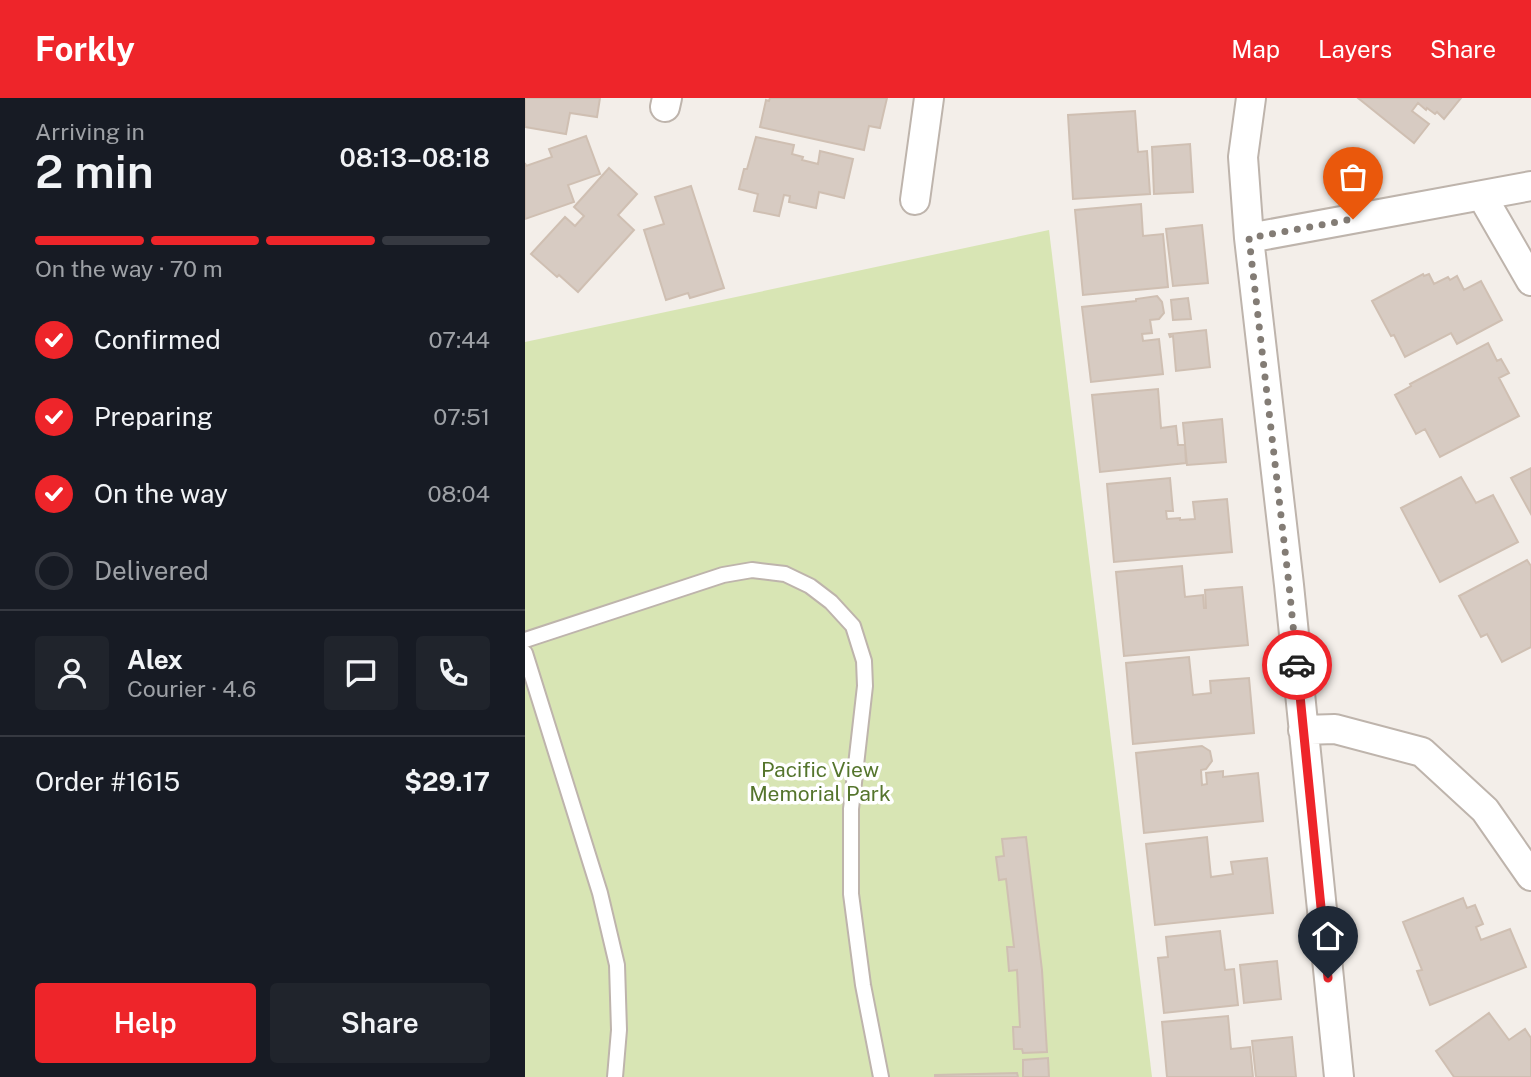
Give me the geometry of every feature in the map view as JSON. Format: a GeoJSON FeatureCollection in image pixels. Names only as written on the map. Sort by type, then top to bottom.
{"type":"FeatureCollection","features":[{"type":"Feature","properties":{"kind":"street"},"geometry":{"type":"LineString","coordinates":[[915,200],[929,98]]}},
{"type":"Feature","properties":{"kind":"street"},"geometry":{"type":"LineString","coordinates":[[1251,98],[1243,157],[1249,238],[1289,585],[1339,1077]]}},
{"type":"Feature","properties":{"kind":"street"},"geometry":{"type":"LineString","coordinates":[[1249,238],[1531,186]]}},
{"type":"Feature","properties":{"kind":"street"},"geometry":{"type":"LineString","coordinates":[[1482,196],[1531,281]]}},
{"type":"Feature","properties":{"kind":"street"},"geometry":{"type":"LineString","coordinates":[[1303,730],[1335,729],[1422,752],[1485,810],[1531,876]]}},
{"type":"Feature","properties":{"kind":"lane"},"geometry":{"type":"LineString","coordinates":[[525,640],[723,575],[752,570],[785,574],[810,586],[831,602],[853,626],[864,661],[865,686],[851,809],[851,894],[863,985],[881,1077]]}},
{"type":"Feature","properties":{"kind":"lane"},"geometry":{"type":"LineString","coordinates":[[525,653],[600,893],[617,965],[619,1030],[615,1077]]}},
{"type":"Feature","properties":{"kind":"green space","name":"Pacific View Memorial Park"},"geometry":{"type":"Polygon","coordinates":[[[1049,230],[1152,1077],[525,1077],[525,342],[1049,230]]]}},
{"type":"Feature","properties":{"kind":"building"},"geometry":{"type":"Polygon","coordinates":[[[525,98],[600,98],[597,117],[570,113],[566,134],[525,127],[525,98]]]}},
{"type":"Feature","properties":{"kind":"building"},"geometry":{"type":"Polygon","coordinates":[[[770,98],[887,98],[880,128],[869,126],[864,150],[760,127],[766,100],[769,101],[770,98]]]}},
{"type":"Feature","properties":{"kind":"building"},"geometry":{"type":"Polygon","coordinates":[[[1358,98],[1461,98],[1444,119],[1437,112],[1435,114],[1427,108],[1426,110],[1418,103],[1412,111],[1429,124],[1414,143],[1358,98]]]}},
{"type":"Feature","properties":{"kind":"building"},"geometry":{"type":"Polygon","coordinates":[[[1135,111],[1138,152],[1147,151],[1150,194],[1073,199],[1068,115],[1135,111]]]}},
{"type":"Feature","properties":{"kind":"building"},"geometry":{"type":"Polygon","coordinates":[[[586,136],[600,174],[568,185],[574,202],[525,219],[525,163],[526,166],[552,157],[549,149],[586,136]]]}},
{"type":"Feature","properties":{"kind":"building"},"geometry":{"type":"Polygon","coordinates":[[[756,137],[794,145],[792,154],[818,164],[820,151],[853,159],[844,198],[819,192],[816,208],[789,202],[790,196],[784,195],[779,216],[754,211],[758,194],[739,189],[756,137]]]}},
{"type":"Feature","properties":{"kind":"building"},"geometry":{"type":"Polygon","coordinates":[[[1190,144],[1193,192],[1154,194],[1152,147],[1190,144]]]}},
{"type":"Feature","properties":{"kind":"building"},"geometry":{"type":"Polygon","coordinates":[[[609,168],[637,194],[618,215],[634,230],[578,292],[531,254],[565,217],[575,226],[584,216],[574,207],[609,168]]]}},
{"type":"Feature","properties":{"kind":"building"},"geometry":{"type":"Polygon","coordinates":[[[691,186],[724,288],[690,298],[688,293],[666,300],[644,230],[664,224],[655,197],[691,186]]]}},
{"type":"Feature","properties":{"kind":"building"},"geometry":{"type":"Polygon","coordinates":[[[1141,204],[1143,236],[1163,234],[1168,287],[1083,295],[1075,210],[1141,204]]]}},
{"type":"Feature","properties":{"kind":"building"},"geometry":{"type":"Polygon","coordinates":[[[1202,225],[1208,283],[1173,286],[1166,229],[1202,225]]]}},
{"type":"Feature","properties":{"kind":"building"},"geometry":{"type":"Polygon","coordinates":[[[1423,274],[1429,274],[1434,284],[1457,276],[1464,290],[1481,281],[1502,320],[1457,344],[1451,333],[1405,357],[1372,301],[1423,274]]]}},
{"type":"Feature","properties":{"kind":"building"},"geometry":{"type":"Polygon","coordinates":[[[1157,296],[1162,302],[1164,313],[1159,319],[1150,320],[1152,333],[1142,334],[1143,341],[1159,339],[1163,374],[1091,382],[1082,307],[1157,296]]]}},
{"type":"Feature","properties":{"kind":"building"},"geometry":{"type":"Polygon","coordinates":[[[1188,298],[1191,319],[1173,320],[1171,300],[1188,298]]]}},
{"type":"Feature","properties":{"kind":"building"},"geometry":{"type":"Polygon","coordinates":[[[1206,330],[1210,367],[1176,371],[1173,336],[1170,337],[1169,334],[1206,330]]]}},
{"type":"Feature","properties":{"kind":"building"},"geometry":{"type":"Polygon","coordinates":[[[1488,343],[1497,361],[1501,359],[1509,373],[1499,378],[1519,416],[1440,457],[1425,429],[1416,434],[1395,395],[1411,386],[1410,384],[1488,343]]]}},
{"type":"Feature","properties":{"kind":"building"},"geometry":{"type":"Polygon","coordinates":[[[1158,389],[1161,428],[1176,426],[1178,445],[1185,445],[1186,463],[1100,472],[1092,395],[1158,389]]]}},
{"type":"Feature","properties":{"kind":"building"},"geometry":{"type":"Polygon","coordinates":[[[1222,419],[1226,462],[1187,465],[1183,423],[1222,419]]]}},
{"type":"Feature","properties":{"kind":"building"},"geometry":{"type":"Polygon","coordinates":[[[1531,468],[1531,514],[1511,478],[1531,468]]]}},
{"type":"Feature","properties":{"kind":"building"},"geometry":{"type":"Polygon","coordinates":[[[1461,477],[1476,503],[1493,495],[1518,542],[1440,582],[1401,508],[1461,477]]]}},
{"type":"Feature","properties":{"kind":"building"},"geometry":{"type":"Polygon","coordinates":[[[1170,478],[1173,511],[1166,511],[1167,519],[1195,519],[1193,502],[1227,499],[1232,552],[1114,562],[1107,484],[1170,478]]]}},
{"type":"Feature","properties":{"kind":"building"},"geometry":{"type":"Polygon","coordinates":[[[1527,560],[1531,566],[1531,647],[1502,662],[1487,634],[1481,637],[1459,596],[1527,560]]]}},
{"type":"Feature","properties":{"kind":"building"},"geometry":{"type":"Polygon","coordinates":[[[1182,566],[1185,597],[1203,595],[1204,608],[1205,590],[1242,587],[1248,645],[1124,656],[1116,572],[1182,566]]]}},
{"type":"Feature","properties":{"kind":"building"},"geometry":{"type":"Polygon","coordinates":[[[1189,657],[1193,695],[1211,693],[1210,681],[1249,678],[1254,733],[1133,744],[1126,663],[1189,657]]]}},
{"type":"Feature","properties":{"kind":"building"},"geometry":{"type":"Polygon","coordinates":[[[1202,746],[1210,751],[1212,761],[1206,769],[1201,770],[1202,785],[1207,784],[1206,773],[1223,771],[1223,777],[1258,773],[1263,821],[1144,833],[1136,753],[1202,746]]]}},
{"type":"Feature","properties":{"kind":"building"},"geometry":{"type":"Polygon","coordinates":[[[1026,837],[1042,970],[1047,1052],[1023,1053],[1022,1049],[1014,1049],[1013,1027],[1020,1027],[1017,970],[1009,971],[1007,947],[1014,947],[1006,879],[999,880],[996,857],[1004,856],[1002,839],[1026,837]]]}},
{"type":"Feature","properties":{"kind":"building"},"geometry":{"type":"Polygon","coordinates":[[[1207,837],[1211,877],[1233,874],[1231,862],[1267,858],[1273,913],[1155,925],[1146,844],[1207,837]]]}},
{"type":"Feature","properties":{"kind":"building"},"geometry":{"type":"Polygon","coordinates":[[[1463,898],[1467,908],[1475,905],[1483,924],[1476,927],[1481,940],[1510,929],[1526,967],[1430,1005],[1417,971],[1422,970],[1403,922],[1463,898]]]}},
{"type":"Feature","properties":{"kind":"building"},"geometry":{"type":"Polygon","coordinates":[[[1220,931],[1225,970],[1234,969],[1238,1005],[1164,1013],[1158,958],[1168,957],[1166,937],[1220,931]]]}},
{"type":"Feature","properties":{"kind":"building"},"geometry":{"type":"Polygon","coordinates":[[[1277,961],[1281,999],[1244,1003],[1240,965],[1277,961]]]}},
{"type":"Feature","properties":{"kind":"building"},"geometry":{"type":"Polygon","coordinates":[[[1489,1013],[1509,1040],[1525,1029],[1531,1038],[1531,1077],[1454,1077],[1436,1051],[1489,1013]]]}},
{"type":"Feature","properties":{"kind":"building"},"geometry":{"type":"Polygon","coordinates":[[[1228,1016],[1231,1049],[1250,1047],[1253,1077],[1167,1077],[1162,1022],[1228,1016]]]}},
{"type":"Feature","properties":{"kind":"building"},"geometry":{"type":"Polygon","coordinates":[[[1292,1037],[1296,1077],[1256,1077],[1252,1041],[1292,1037]]]}},
{"type":"Feature","properties":{"kind":"building"},"geometry":{"type":"Polygon","coordinates":[[[1048,1058],[1049,1077],[1023,1077],[1023,1060],[1048,1058]]]}},
{"type":"Feature","properties":{"kind":"building"},"geometry":{"type":"Polygon","coordinates":[[[1017,1073],[1018,1077],[935,1077],[935,1075],[1017,1073]]]}},
{"type":"Feature","properties":{"kind":"way so far"},"geometry":{"type":"LineString","coordinates":[[1297,665],[1249,238],[1353,219]]}},
{"type":"Feature","properties":{"kind":"route"},"geometry":{"type":"LineString","coordinates":[[1297,665],[1328,978]]}}]}
